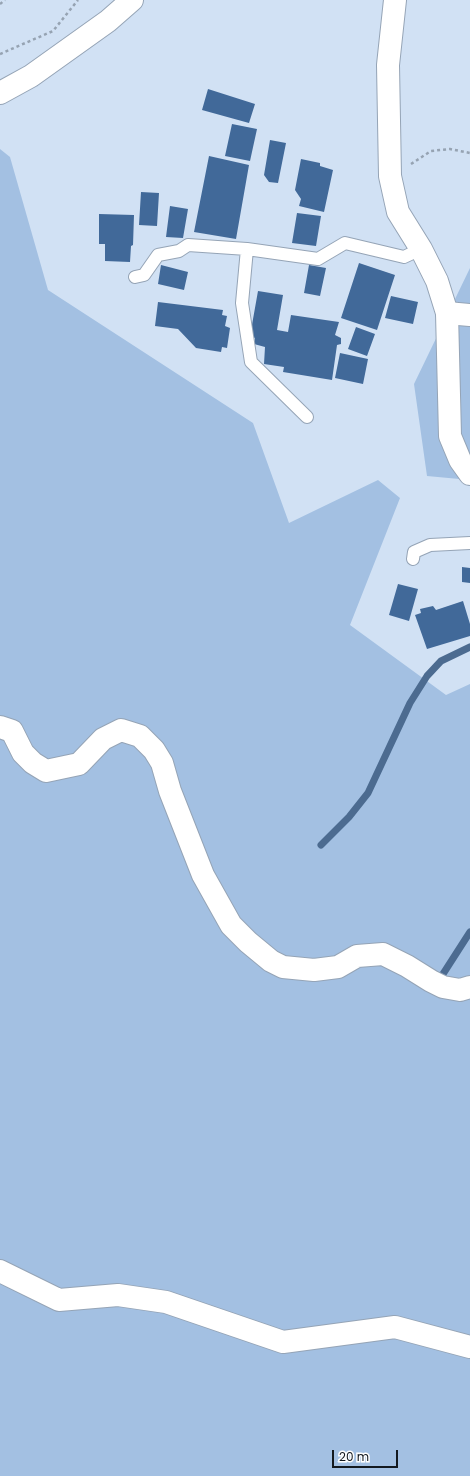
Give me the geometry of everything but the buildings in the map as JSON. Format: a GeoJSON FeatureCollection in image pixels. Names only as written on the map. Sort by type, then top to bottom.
{"type":"FeatureCollection","features":[{"type":"Feature","properties":{"kind":"street"},"geometry":{"type":"LineString","coordinates":[[0,93],[30,76],[108,21],[132,0]]}},
{"type":"Feature","properties":{"kind":"street"},"geometry":{"type":"LineString","coordinates":[[395,0],[388,65],[391,180],[398,212],[421,249],[437,281],[447,314],[450,436],[460,460],[470,474]]}},
{"type":"Feature","properties":{"kind":"street"},"geometry":{"type":"LineString","coordinates":[[447,314],[470,316]]}},
{"type":"Feature","properties":{"kind":"street"},"geometry":{"type":"LineString","coordinates":[[0,727],[12,731],[23,753],[33,763],[46,771],[79,764],[103,739],[121,730],[140,736],[154,750],[162,763],[170,791],[203,875],[231,926],[248,942],[271,960],[283,967],[314,970],[338,967],[357,956],[383,954],[443,987],[460,990],[470,986]]}},
{"type":"Feature","properties":{"kind":"street"},"geometry":{"type":"LineString","coordinates":[[0,1270],[59,1300],[118,1295],[166,1302],[283,1342],[395,1327],[470,1347]]}},
{"type":"Feature","properties":{"kind":"lane"},"geometry":{"type":"LineString","coordinates":[[135,277],[144,275],[158,256],[179,251],[188,245],[247,249],[318,259],[345,243],[404,257],[421,249]]}},
{"type":"Feature","properties":{"kind":"lane"},"geometry":{"type":"LineString","coordinates":[[247,249],[242,303],[251,362],[307,417]]}},
{"type":"Feature","properties":{"kind":"lane"},"geometry":{"type":"LineString","coordinates":[[413,559],[414,552],[430,545],[470,543]]}},
{"type":"Feature","properties":{"kind":"path"},"geometry":{"type":"LineString","coordinates":[[0,4],[5,0]]}},
{"type":"Feature","properties":{"kind":"path"},"geometry":{"type":"LineString","coordinates":[[0,54],[53,31],[78,0]]}},
{"type":"Feature","properties":{"kind":"path"},"geometry":{"type":"LineString","coordinates":[[391,180],[431,151],[450,149],[470,154]]}},
{"type":"Feature","properties":{"kind":"shaded area"},"geometry":{"type":"Polygon","coordinates":[[[0,149],[10,157],[48,290],[253,423],[289,523],[378,480],[400,498],[350,625],[446,695],[470,684],[470,1476],[0,1476],[0,149]]]}},
{"type":"Feature","properties":{"kind":"shaded area"},"geometry":{"type":"Polygon","coordinates":[[[470,268],[470,480],[427,476],[414,384],[470,268]]]}},
{"type":"Feature","properties":{"kind":"waterway"},"geometry":{"type":"LineString","coordinates":[[321,845],[349,817],[368,793],[410,703],[427,676],[441,661],[470,647]]}},
{"type":"Feature","properties":{"kind":"waterway"},"geometry":{"type":"LineString","coordinates":[[443,974],[470,932]]}}]}
